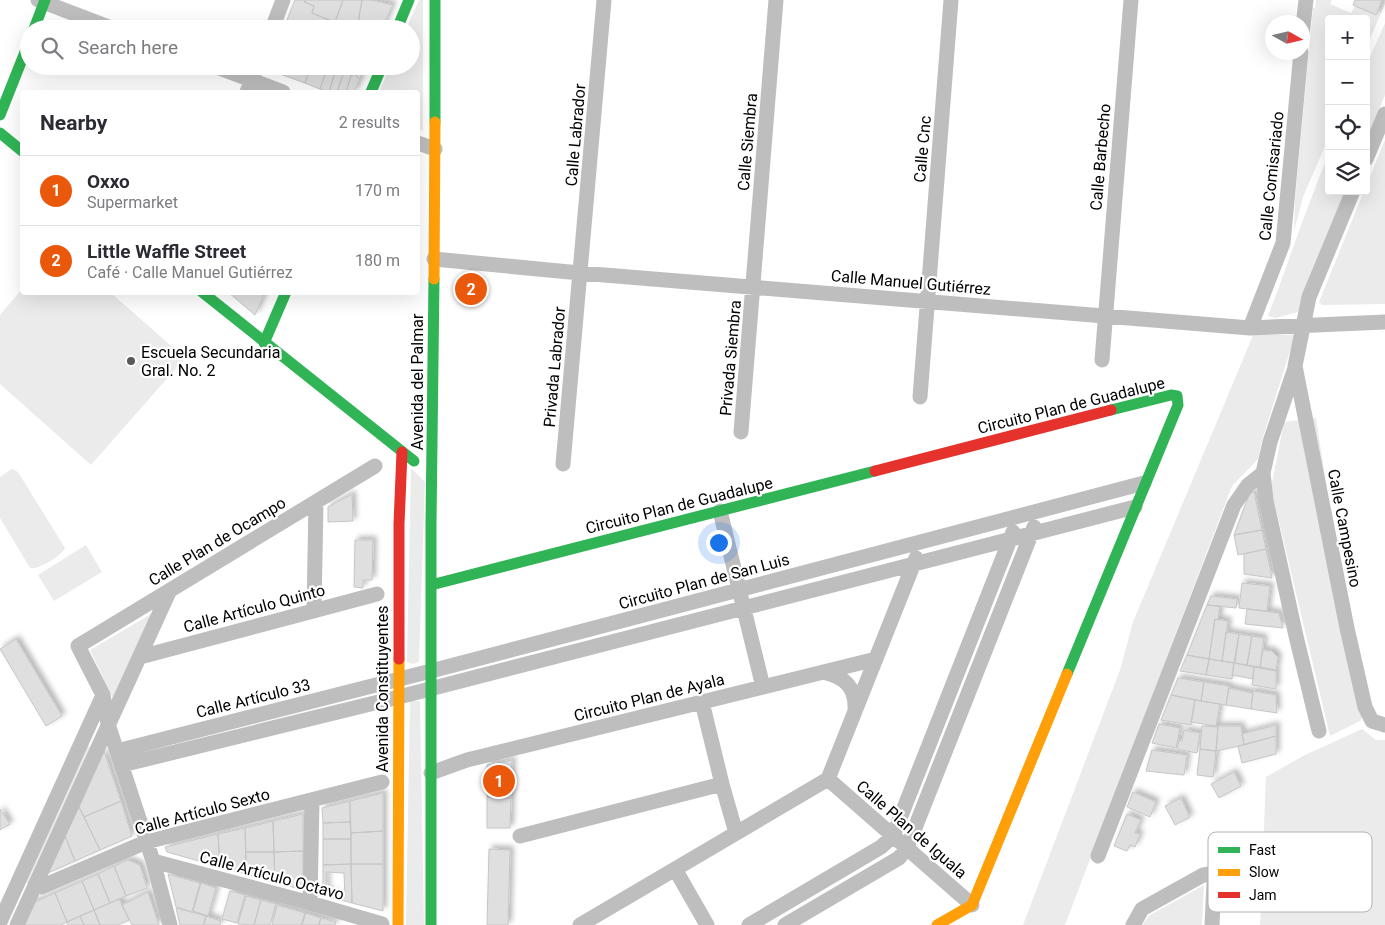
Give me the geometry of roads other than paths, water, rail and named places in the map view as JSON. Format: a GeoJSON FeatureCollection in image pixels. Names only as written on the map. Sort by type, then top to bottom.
{"type":"FeatureCollection","features":[{"type":"Feature","properties":{"kind":"main road"},"geometry":{"type":"LineString","coordinates":[[401,20],[409,0]]}},
{"type":"Feature","properties":{"kind":"main road"},"geometry":{"type":"LineString","coordinates":[[37,20],[42,1]]}},
{"type":"Feature","properties":{"kind":"main road","name":"Avenida del Palmar"},"geometry":{"type":"LineString","coordinates":[[431,585],[436,1]]}},
{"type":"Feature","properties":{"kind":"main road"},"geometry":{"type":"LineString","coordinates":[[0,115],[20,65]]}},
{"type":"Feature","properties":{"kind":"main road"},"geometry":{"type":"LineString","coordinates":[[372,90],[378,75]]}},
{"type":"Feature","properties":{"kind":"main road"},"geometry":{"type":"LineString","coordinates":[[0,133],[20,149]]}},
{"type":"Feature","properties":{"kind":"main road"},"geometry":{"type":"LineString","coordinates":[[206,295],[402,452],[432,473]]}},
{"type":"Feature","properties":{"kind":"main road"},"geometry":{"type":"LineString","coordinates":[[264,343],[285,295]]}},
{"type":"Feature","properties":{"kind":"main road","name":"Circuito Plan de Guadalupe"},"geometry":{"type":"LineString","coordinates":[[431,585],[1174,395],[1178,399],[1178,404],[972,905]]}},
{"type":"Feature","properties":{"kind":"main road","name":"Avenida Constituyentes"},"geometry":{"type":"LineString","coordinates":[[398,925],[399,524],[402,452]]}},
{"type":"Feature","properties":{"kind":"main road"},"geometry":{"type":"LineString","coordinates":[[431,585],[431,925]]}},
{"type":"Feature","properties":{"kind":"main road"},"geometry":{"type":"LineString","coordinates":[[937,925],[972,905]]}},
{"type":"Feature","properties":{"kind":"street"},"geometry":{"type":"LineString","coordinates":[[275,20],[283,0]]}},
{"type":"Feature","properties":{"kind":"street","name":"Calle Labrador"},"geometry":{"type":"LineString","coordinates":[[580,272],[604,0]]}},
{"type":"Feature","properties":{"kind":"street","name":"Calle Siembra"},"geometry":{"type":"LineString","coordinates":[[753,287],[776,0]]}},
{"type":"Feature","properties":{"kind":"street","name":"Calle Cnc"},"geometry":{"type":"LineString","coordinates":[[920,397],[951,0]]}},
{"type":"Feature","properties":{"kind":"street","name":"Calle Barbecho"},"geometry":{"type":"LineString","coordinates":[[1102,360],[1131,0]]}},
{"type":"Feature","properties":{"kind":"street"},"geometry":{"type":"LineString","coordinates":[[1304,15],[1306,0]]}},
{"type":"Feature","properties":{"kind":"street"},"geometry":{"type":"LineString","coordinates":[[42,1],[91,20]]}},
{"type":"Feature","properties":{"kind":"street","name":"Calle Comisariado"},"geometry":{"type":"LineString","coordinates":[[1250,328],[1283,243],[1300,60]]}},
{"type":"Feature","properties":{"kind":"street"},"geometry":{"type":"LineString","coordinates":[[238,75],[278,90]]}},
{"type":"Feature","properties":{"kind":"street"},"geometry":{"type":"LineString","coordinates":[[1370,150],[1385,114]]}},
{"type":"Feature","properties":{"kind":"street"},"geometry":{"type":"LineString","coordinates":[[420,144],[435,150]]}},
{"type":"Feature","properties":{"kind":"street","name":"Calle Campesino"},"geometry":{"type":"LineString","coordinates":[[1351,195],[1309,296],[1295,366],[1347,628],[1365,707],[1372,721],[1385,725]]}},
{"type":"Feature","properties":{"kind":"street","name":"Calle Manuel Gutiérrez"},"geometry":{"type":"LineString","coordinates":[[434,259],[1250,328],[1385,322]]}},
{"type":"Feature","properties":{"kind":"street","name":"Privada Labrador"},"geometry":{"type":"LineString","coordinates":[[563,464],[580,272]]}},
{"type":"Feature","properties":{"kind":"street","name":"Privada Siembra"},"geometry":{"type":"LineString","coordinates":[[741,432],[753,287]]}},
{"type":"Feature","properties":{"kind":"street"},"geometry":{"type":"LineString","coordinates":[[1295,366],[1270,442],[1263,473],[1266,500],[1296,636],[1320,731]]}},
{"type":"Feature","properties":{"kind":"street","name":"Calle Plan de Ocampo"},"geometry":{"type":"LineString","coordinates":[[104,695],[78,646],[375,466]]}},
{"type":"Feature","properties":{"kind":"street"},"geometry":{"type":"LineString","coordinates":[[1098,856],[1234,505],[1248,484],[1263,473]]}},
{"type":"Feature","properties":{"kind":"street","name":"Circuito Plan de San Luis"},"geometry":{"type":"LineString","coordinates":[[399,679],[1144,483]]}},
{"type":"Feature","properties":{"kind":"street"},"geometry":{"type":"LineString","coordinates":[[314,610],[316,502]]}},
{"type":"Feature","properties":{"kind":"street"},"geometry":{"type":"LineString","coordinates":[[398,697],[1135,507]]}},
{"type":"Feature","properties":{"kind":"street"},"geometry":{"type":"LineString","coordinates":[[785,925],[899,858],[907,848],[1041,510]]}},
{"type":"Feature","properties":{"kind":"street"},"geometry":{"type":"LineString","coordinates":[[720,511],[762,687]]}},
{"type":"Feature","properties":{"kind":"street"},"geometry":{"type":"LineString","coordinates":[[749,925],[881,847],[893,836],[1019,516]]}},
{"type":"Feature","properties":{"kind":"street"},"geometry":{"type":"LineString","coordinates":[[580,925],[828,780],[922,542]]}},
{"type":"Feature","properties":{"kind":"street"},"geometry":{"type":"LineString","coordinates":[[18,925],[170,590]]}},
{"type":"Feature","properties":{"kind":"street","name":"Calle Artículo Quinto"},"geometry":{"type":"LineString","coordinates":[[140,657],[376,594]]}},
{"type":"Feature","properties":{"kind":"street","name":"Circuito Plan de Ayala"},"geometry":{"type":"LineString","coordinates":[[431,773],[467,760],[876,659]]}},
{"type":"Feature","properties":{"kind":"street"},"geometry":{"type":"LineString","coordinates":[[823,672],[834,674],[849,684],[856,700],[855,712]]}},
{"type":"Feature","properties":{"kind":"street","name":"Calle Artículo 33"},"geometry":{"type":"LineString","coordinates":[[117,751],[399,679]]}},
{"type":"Feature","properties":{"kind":"street"},"geometry":{"type":"LineString","coordinates":[[104,695],[108,724],[153,862],[170,925]]}},
{"type":"Feature","properties":{"kind":"street"},"geometry":{"type":"LineString","coordinates":[[0,922],[104,695]]}},
{"type":"Feature","properties":{"kind":"street","name":"Calle Artículo 33"},"geometry":{"type":"LineString","coordinates":[[122,766],[398,697]]}},
{"type":"Feature","properties":{"kind":"street"},"geometry":{"type":"LineString","coordinates":[[702,702],[736,833]]}},
{"type":"Feature","properties":{"kind":"street","name":"Calle Plan de Iguala"},"geometry":{"type":"LineString","coordinates":[[828,780],[972,905]]}},
{"type":"Feature","properties":{"kind":"street","name":"Calle Artículo Sexto"},"geometry":{"type":"LineString","coordinates":[[33,891],[146,842],[382,782]]}},
{"type":"Feature","properties":{"kind":"street"},"geometry":{"type":"LineString","coordinates":[[520,836],[722,784]]}},
{"type":"Feature","properties":{"kind":"street"},"geometry":{"type":"LineString","coordinates":[[310,903],[312,800]]}},
{"type":"Feature","properties":{"kind":"street","name":"Calle Artículo Octavo"},"geometry":{"type":"LineString","coordinates":[[153,862],[382,924]]}},
{"type":"Feature","properties":{"kind":"street"},"geometry":{"type":"LineString","coordinates":[[675,869],[707,925]]}},
{"type":"Feature","properties":{"kind":"street"},"geometry":{"type":"LineString","coordinates":[[1133,925],[1142,909],[1208,874]]}},
{"type":"Feature","properties":{"kind":"street"},"geometry":{"type":"LineString","coordinates":[[14,891],[33,891]]}},
{"type":"Feature","properties":{"kind":"street"},"geometry":{"type":"LineString","coordinates":[[1212,925],[1213,912]]}},
{"type":"Feature","properties":{"kind":"place","name":"Little Waffle Street"},"geometry":{"type":"Point","coordinates":[471,289]}},
{"type":"Feature","properties":{"kind":"place","name":"Escuela Secundaria Gral. No. 2"},"geometry":{"type":"Point","coordinates":[131,361]}},
{"type":"Feature","properties":{"kind":"place","name":"Oxxo"},"geometry":{"type":"Point","coordinates":[499,781]}}]}
